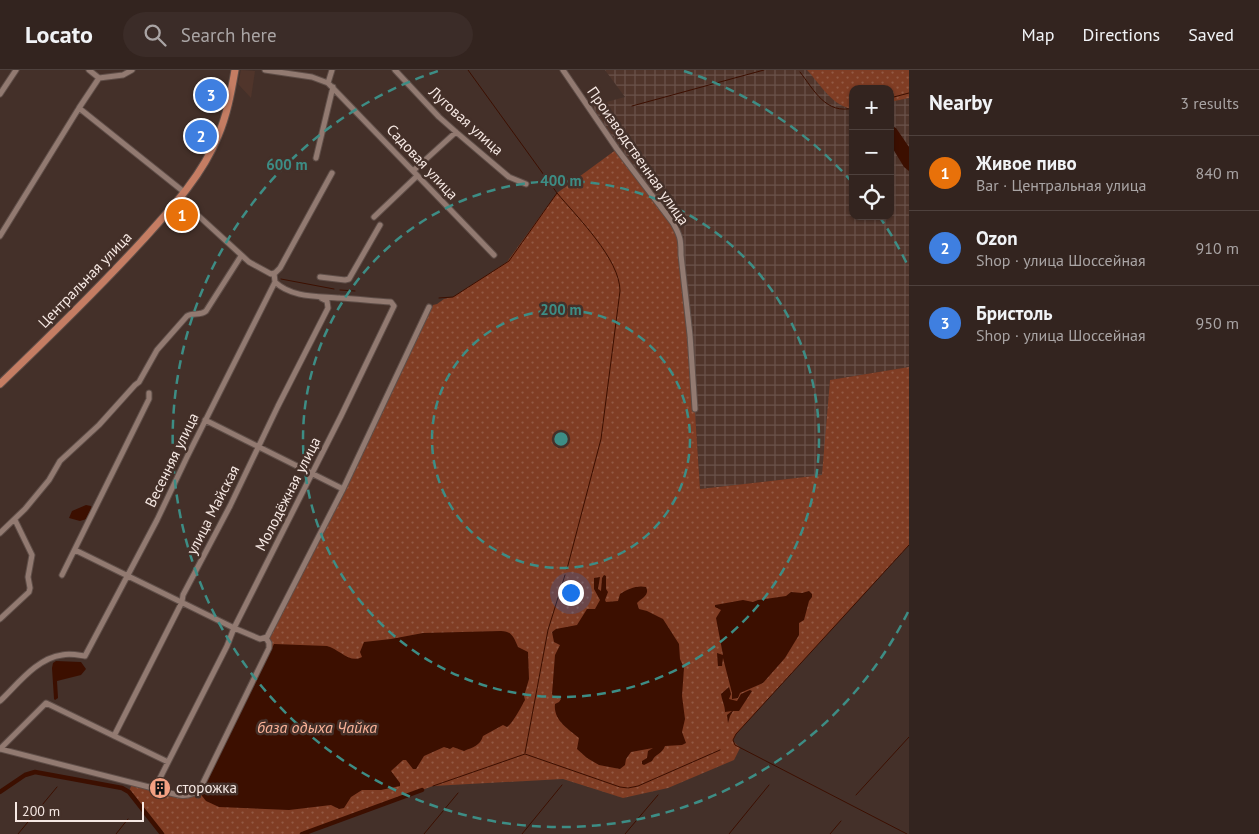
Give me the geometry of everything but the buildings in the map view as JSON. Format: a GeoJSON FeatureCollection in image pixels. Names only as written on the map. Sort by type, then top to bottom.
{"type":"FeatureCollection","features":[{"type":"Feature","properties":{"kind":"main road","name":"Центральная улица"},"geometry":{"type":"LineString","coordinates":[[0,384],[85,302],[184,192],[218,138],[226,116],[235,70]]}},
{"type":"Feature","properties":{"kind":"street"},"geometry":{"type":"LineString","coordinates":[[0,94],[16,70]]}},
{"type":"Feature","properties":{"kind":"street"},"geometry":{"type":"LineString","coordinates":[[89,70],[99,78],[123,75],[132,70]]}},
{"type":"Feature","properties":{"kind":"street"},"geometry":{"type":"LineString","coordinates":[[265,70],[312,77],[330,85]]}},
{"type":"Feature","properties":{"kind":"street"},"geometry":{"type":"LineString","coordinates":[[316,158],[332,70]]}},
{"type":"Feature","properties":{"kind":"street","name":"Луговая улица"},"geometry":{"type":"LineString","coordinates":[[395,70],[439,117],[456,132],[509,176],[526,184]]}},
{"type":"Feature","properties":{"kind":"street","name":"Производственная улица"},"geometry":{"type":"LineString","coordinates":[[563,70],[617,149],[673,223],[679,234],[682,243],[681,255],[690,335],[695,409]]}},
{"type":"Feature","properties":{"kind":"street"},"geometry":{"type":"LineString","coordinates":[[0,236],[99,78]]}},
{"type":"Feature","properties":{"kind":"street","name":"Садовая улица"},"geometry":{"type":"LineString","coordinates":[[330,85],[494,255]]}},
{"type":"Feature","properties":{"kind":"street"},"geometry":{"type":"LineString","coordinates":[[79,108],[184,192]]}},
{"type":"Feature","properties":{"kind":"street"},"geometry":{"type":"LineString","coordinates":[[413,171],[456,132]]}},
{"type":"Feature","properties":{"kind":"street"},"geometry":{"type":"LineString","coordinates":[[179,198],[237,249],[241,256],[269,273],[274,273],[280,268],[332,173]]}},
{"type":"Feature","properties":{"kind":"street"},"geometry":{"type":"LineString","coordinates":[[374,217],[417,176]]}},
{"type":"Feature","properties":{"kind":"street"},"geometry":{"type":"LineString","coordinates":[[320,277],[349,279],[380,225]]}},
{"type":"Feature","properties":{"kind":"street"},"geometry":{"type":"LineString","coordinates":[[0,533],[15,520],[49,480],[60,461],[99,425],[139,382],[158,350],[187,316],[190,314],[202,314],[206,311],[241,256]]}},
{"type":"Feature","properties":{"kind":"street"},"geometry":{"type":"LineString","coordinates":[[274,273],[276,282]]}},
{"type":"Feature","properties":{"kind":"street","name":"Молодёжная улица"},"geometry":{"type":"LineString","coordinates":[[153,788],[158,782],[227,646],[234,628],[394,306],[391,302],[321,298],[295,293],[276,282]]}},
{"type":"Feature","properties":{"kind":"street","name":"Весенняя улица"},"geometry":{"type":"LineString","coordinates":[[0,701],[29,674],[49,659],[64,654],[86,656],[157,520],[205,420],[276,282]]}},
{"type":"Feature","properties":{"kind":"street","name":"улица Майская"},"geometry":{"type":"LineString","coordinates":[[114,736],[328,308],[327,301],[321,298]]}},
{"type":"Feature","properties":{"kind":"street"},"geometry":{"type":"LineString","coordinates":[[0,749],[186,796],[194,794],[200,789],[269,648],[266,638],[343,489],[429,307]]}},
{"type":"Feature","properties":{"kind":"street"},"geometry":{"type":"LineString","coordinates":[[62,576],[149,399],[149,393]]}},
{"type":"Feature","properties":{"kind":"street"},"geometry":{"type":"LineString","coordinates":[[205,420],[343,489]]}},
{"type":"Feature","properties":{"kind":"street"},"geometry":{"type":"LineString","coordinates":[[0,619],[30,590],[28,577],[32,555],[15,520]]}},
{"type":"Feature","properties":{"kind":"street"},"geometry":{"type":"LineString","coordinates":[[75,550],[234,628],[260,639],[266,638]]}},
{"type":"Feature","properties":{"kind":"street"},"geometry":{"type":"LineString","coordinates":[[0,749],[46,703],[168,762]]}},
{"type":"Feature","properties":{"kind":"shaded area"},"geometry":{"type":"Polygon","coordinates":[[[241,70],[255,71],[251,98],[238,84],[241,70]]]}},
{"type":"Feature","properties":{"kind":"shaded area"},"geometry":{"type":"Polygon","coordinates":[[[605,70],[807,70],[838,103],[849,108],[849,220],[894,220],[894,101],[909,98],[909,367],[830,380],[823,475],[700,489],[681,255],[588,107],[625,97],[605,70]]]}},
{"type":"Feature","properties":{"kind":"shaded area"},"geometry":{"type":"Polygon","coordinates":[[[807,70],[909,70],[909,98],[894,101],[894,85],[849,85],[849,108],[839,104],[827,94],[807,70]]]}},
{"type":"Feature","properties":{"kind":"shaded area"},"geometry":{"type":"Polygon","coordinates":[[[617,149],[677,231],[690,335],[700,489],[822,475],[830,380],[909,367],[909,545],[736,734],[733,741],[740,748],[734,760],[668,788],[623,798],[563,779],[433,786],[302,834],[162,834],[129,792],[132,783],[186,796],[195,793],[269,648],[266,638],[343,489],[433,305],[453,297],[507,262],[557,193],[617,149]]]}},
{"type":"Feature","properties":{"kind":"water"},"geometry":{"type":"Polygon","coordinates":[[[894,127],[909,147],[909,171],[904,167],[894,151],[894,127]]]}},
{"type":"Feature","properties":{"kind":"water"},"geometry":{"type":"Polygon","coordinates":[[[86,505],[91,506],[94,512],[90,518],[80,521],[69,518],[72,511],[86,505]]]}},
{"type":"Feature","properties":{"kind":"water"},"geometry":{"type":"Polygon","coordinates":[[[604,575],[606,576],[606,589],[608,592],[606,602],[618,601],[620,594],[629,589],[646,587],[646,594],[637,603],[639,609],[663,619],[679,644],[680,659],[684,668],[682,696],[685,719],[682,732],[686,743],[665,746],[652,761],[644,765],[642,761],[647,758],[648,751],[653,748],[631,752],[626,759],[625,765],[620,769],[599,765],[577,749],[579,738],[566,728],[556,715],[555,704],[561,699],[554,698],[552,694],[555,655],[560,645],[554,642],[552,632],[556,629],[577,625],[587,609],[595,609],[600,600],[594,589],[594,578],[600,577],[598,589],[601,591],[604,575]]]}},
{"type":"Feature","properties":{"kind":"water"},"geometry":{"type":"Polygon","coordinates":[[[809,591],[812,597],[809,601],[804,620],[799,623],[799,635],[785,658],[763,683],[740,693],[738,698],[732,699],[723,658],[722,666],[718,666],[717,653],[723,655],[716,618],[721,610],[715,607],[715,605],[743,600],[753,602],[786,596],[791,592],[802,593],[809,591]]]}},
{"type":"Feature","properties":{"kind":"water","name":"база одыха Чайка"},"geometry":{"type":"Polygon","coordinates":[[[501,631],[510,634],[518,647],[528,652],[529,679],[524,696],[525,700],[517,715],[507,727],[503,725],[483,736],[476,746],[464,751],[453,747],[450,749],[444,747],[424,756],[416,769],[413,769],[406,760],[403,760],[391,771],[400,783],[400,786],[381,790],[362,790],[351,797],[344,808],[339,809],[331,805],[289,810],[219,807],[206,801],[202,796],[202,791],[274,644],[327,646],[353,659],[358,659],[362,657],[360,652],[364,642],[423,633],[501,631]]]}},
{"type":"Feature","properties":{"kind":"water"},"geometry":{"type":"Polygon","coordinates":[[[56,661],[81,662],[86,669],[81,675],[57,681],[58,698],[55,700],[52,668],[53,663],[56,661]]]}},
{"type":"Feature","properties":{"kind":"water"},"geometry":{"type":"Polygon","coordinates":[[[729,687],[731,694],[729,699],[737,701],[741,694],[752,691],[739,711],[733,711],[728,723],[727,715],[732,711],[725,712],[721,694],[729,687]]]}},
{"type":"Feature","properties":{"kind":"waterway"},"geometry":{"type":"LineString","coordinates":[[468,70],[557,193]]}},
{"type":"Feature","properties":{"kind":"waterway"},"geometry":{"type":"LineString","coordinates":[[632,106],[764,70]]}},
{"type":"Feature","properties":{"kind":"waterway"},"geometry":{"type":"LineString","coordinates":[[800,72],[816,93],[828,104],[835,108],[849,108]]}},
{"type":"Feature","properties":{"kind":"waterway"},"geometry":{"type":"LineString","coordinates":[[894,97],[909,93]]}},
{"type":"Feature","properties":{"kind":"waterway"},"geometry":{"type":"LineString","coordinates":[[439,298],[453,297],[509,261],[557,193],[596,239],[613,266],[620,291],[601,439],[567,569]]}},
{"type":"Feature","properties":{"kind":"waterway"},"geometry":{"type":"LineString","coordinates":[[281,279],[334,289]]}},
{"type":"Feature","properties":{"kind":"waterway"},"geometry":{"type":"LineString","coordinates":[[340,290],[355,291]]}},
{"type":"Feature","properties":{"kind":"waterway"},"geometry":{"type":"LineString","coordinates":[[907,834],[735,745],[733,740],[736,734],[909,545]]}},
{"type":"Feature","properties":{"kind":"waterway"},"geometry":{"type":"LineString","coordinates":[[525,753],[548,630],[565,575]]}},
{"type":"Feature","properties":{"kind":"waterway"},"geometry":{"type":"LineString","coordinates":[[856,795],[909,737]]}},
{"type":"Feature","properties":{"kind":"waterway"},"geometry":{"type":"LineString","coordinates":[[433,786],[525,754],[620,787],[628,788],[638,786],[720,750]]}},
{"type":"Feature","properties":{"kind":"waterway"},"geometry":{"type":"LineString","coordinates":[[0,792],[25,775],[35,772],[122,788],[129,792],[162,834]]}},
{"type":"Feature","properties":{"kind":"waterway"},"geometry":{"type":"LineString","coordinates":[[522,834],[562,785]]}},
{"type":"Feature","properties":{"kind":"waterway"},"geometry":{"type":"LineString","coordinates":[[729,834],[769,785]]}},
{"type":"Feature","properties":{"kind":"waterway"},"geometry":{"type":"LineString","coordinates":[[18,834],[57,787]]}},
{"type":"Feature","properties":{"kind":"waterway"},"geometry":{"type":"LineString","coordinates":[[302,834],[422,790]]}},
{"type":"Feature","properties":{"kind":"waterway"},"geometry":{"type":"LineString","coordinates":[[424,834],[458,793]]}},
{"type":"Feature","properties":{"kind":"waterway"},"geometry":{"type":"LineString","coordinates":[[625,834],[658,795]]}},
{"type":"Feature","properties":{"kind":"waterway"},"geometry":{"type":"LineString","coordinates":[[116,834],[128,819]]}},
{"type":"Feature","properties":{"kind":"waterway"},"geometry":{"type":"LineString","coordinates":[[830,834],[841,821]]}},
{"type":"Feature","properties":{"kind":"place","name":"Бристоль"},"geometry":{"type":"Point","coordinates":[211,95]}},
{"type":"Feature","properties":{"kind":"place","name":"Ozon"},"geometry":{"type":"Point","coordinates":[201,136]}},
{"type":"Feature","properties":{"kind":"place","name":"Живое пиво"},"geometry":{"type":"Point","coordinates":[182,215]}},
{"type":"Feature","properties":{"kind":"place","name":"сторожка"},"geometry":{"type":"Point","coordinates":[160,788]}}]}
